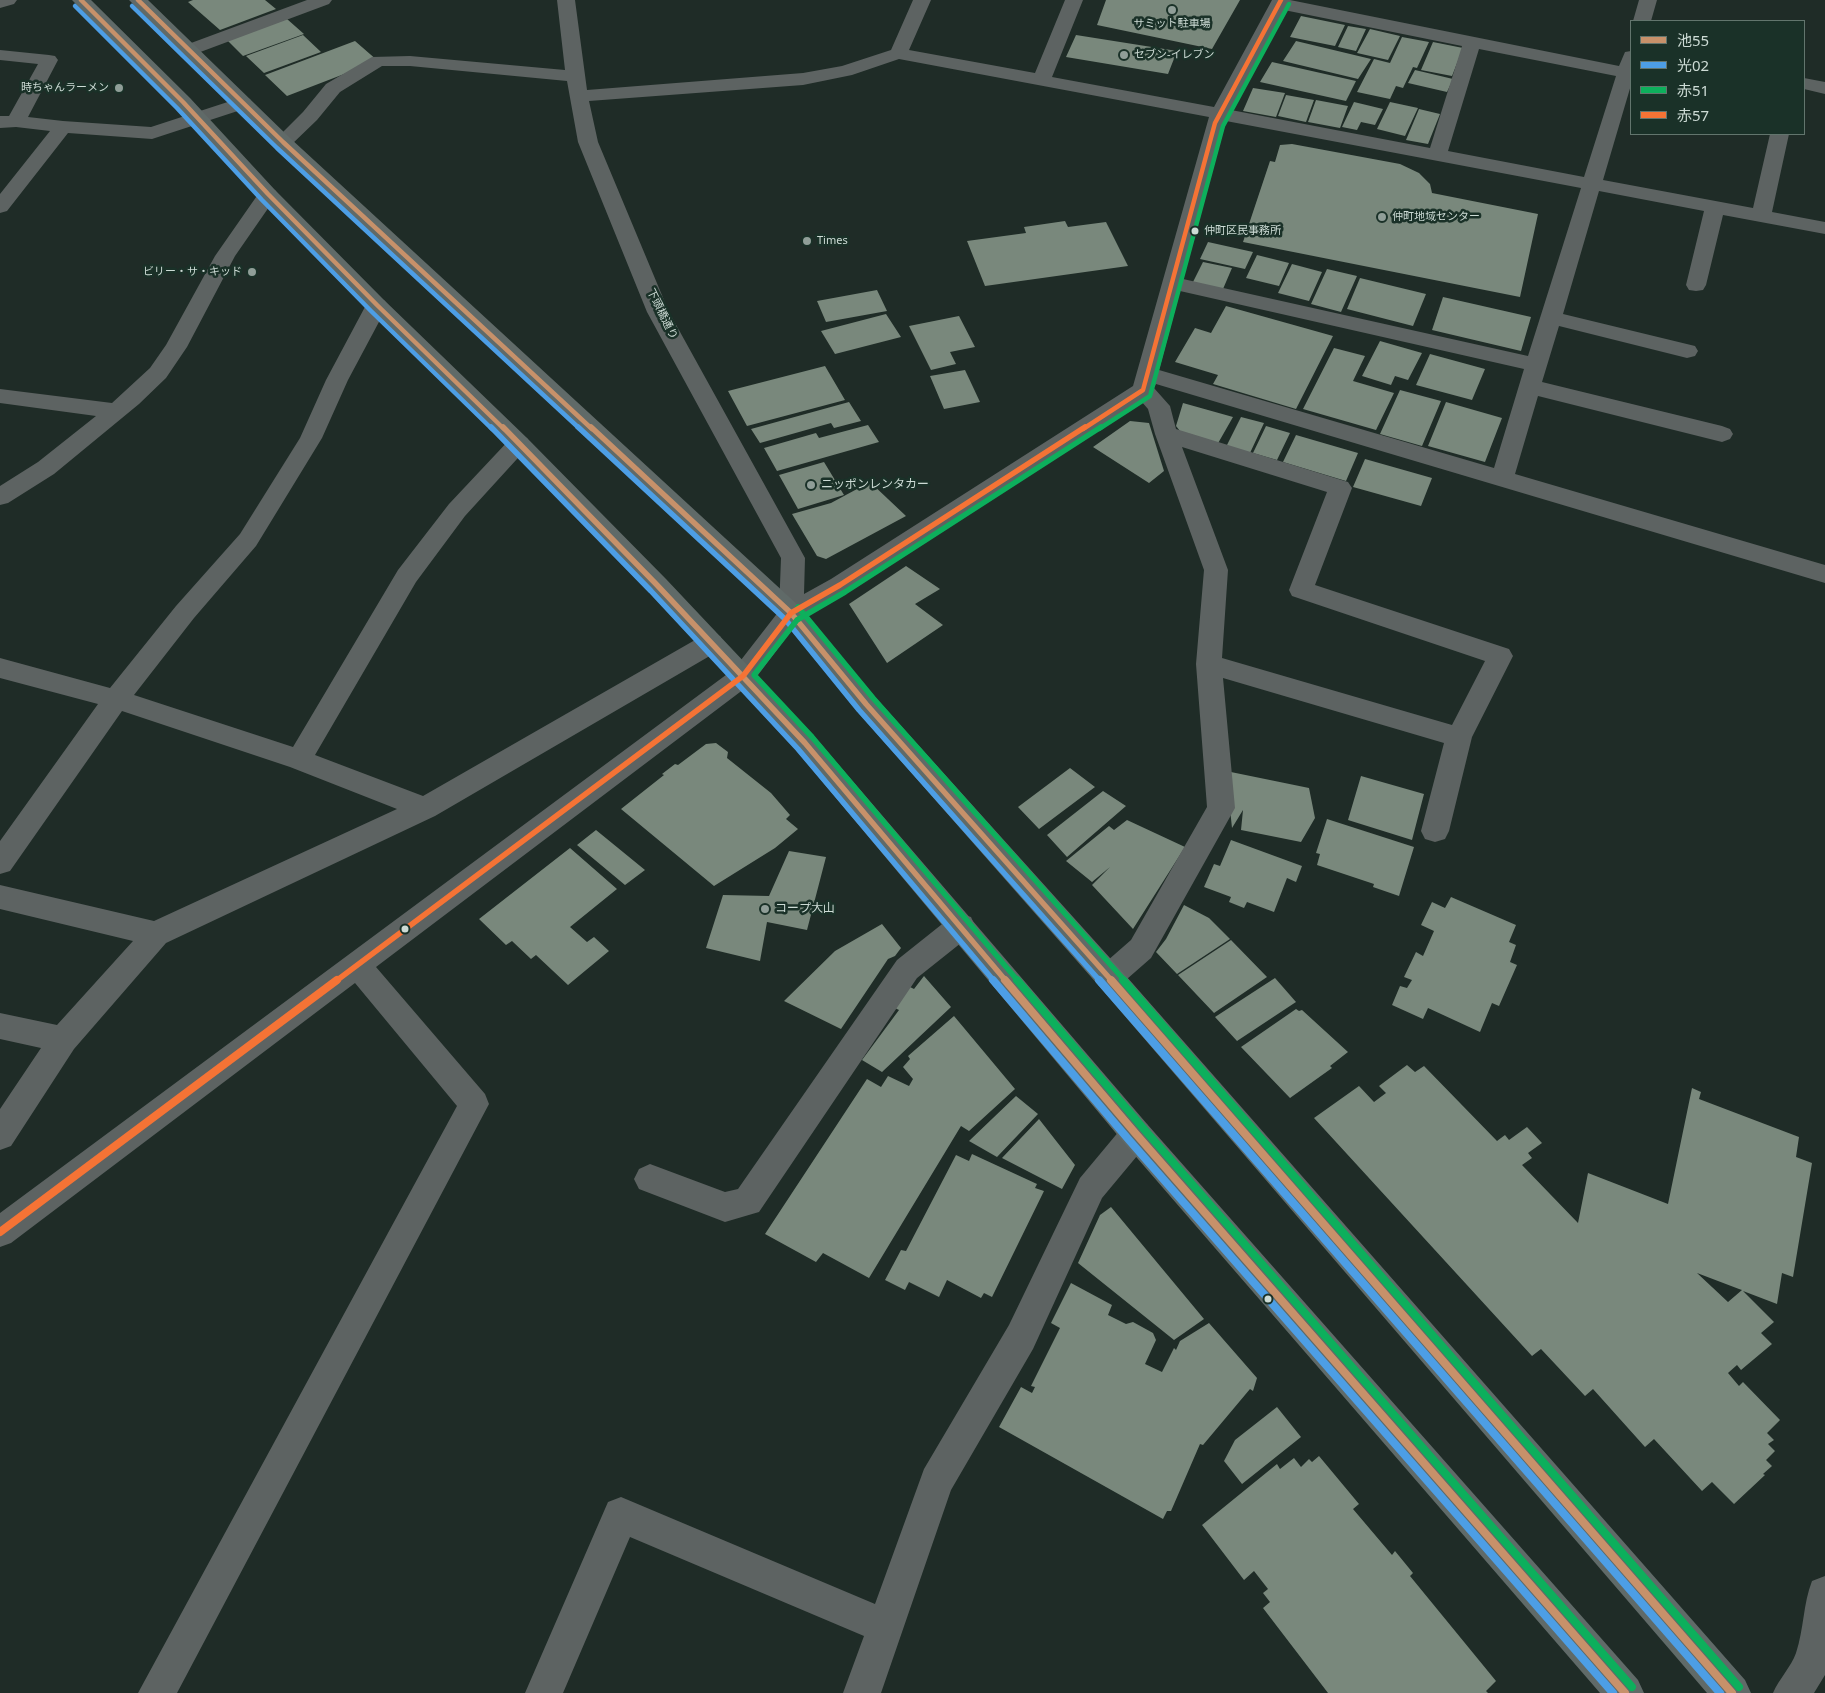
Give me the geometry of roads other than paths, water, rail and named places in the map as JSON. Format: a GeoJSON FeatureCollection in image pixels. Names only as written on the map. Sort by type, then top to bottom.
{"type":"FeatureCollection","features":[{"type":"Feature","properties":{"kind":"highway"},"geometry":{"type":"LineString","coordinates":[[81,0],[183,102],[268,194],[377,305],[519,443],[657,584],[806,743],[1136,1134],[1625,1693]]}},
{"type":"Feature","properties":{"kind":"highway"},"geometry":{"type":"LineString","coordinates":[[138,0],[283,142],[791,612],[866,704],[1109,977],[1732,1693]]}},
{"type":"Feature","properties":{"kind":"street"},"geometry":{"type":"LineString","coordinates":[[0,3],[8,0]]}},
{"type":"Feature","properties":{"kind":"street"},"geometry":{"type":"LineString","coordinates":[[189,50],[323,0]]}},
{"type":"Feature","properties":{"kind":"street","name":"下頭橋通り"},"geometry":{"type":"LineString","coordinates":[[566,0],[577,86],[588,142],[658,312],[792,558],[791,612]]}},
{"type":"Feature","properties":{"kind":"street"},"geometry":{"type":"LineString","coordinates":[[898,53],[922,0]]}},
{"type":"Feature","properties":{"kind":"street"},"geometry":{"type":"LineString","coordinates":[[1041,81],[1074,0]]}},
{"type":"Feature","properties":{"kind":"street"},"geometry":{"type":"LineString","coordinates":[[1642,20],[1648,0]]}},
{"type":"Feature","properties":{"kind":"street"},"geometry":{"type":"LineString","coordinates":[[0,1232],[743,676],[791,612],[840,585],[1145,382],[1215,123],[1280,2],[1472,43],[1629,65],[1502,478]]}},
{"type":"Feature","properties":{"kind":"street"},"geometry":{"type":"LineString","coordinates":[[1437,156],[1472,43]]}},
{"type":"Feature","properties":{"kind":"street"},"geometry":{"type":"LineString","coordinates":[[283,142],[310,116],[333,88],[378,60],[410,61],[577,86],[803,79],[846,71],[898,53],[1825,228]]}},
{"type":"Feature","properties":{"kind":"street"},"geometry":{"type":"LineString","coordinates":[[0,55],[49,60],[8,122],[152,133],[243,103]]}},
{"type":"Feature","properties":{"kind":"street"},"geometry":{"type":"LineString","coordinates":[[1805,84],[1825,88]]}},
{"type":"Feature","properties":{"kind":"street"},"geometry":{"type":"LineString","coordinates":[[0,206],[63,127]]}},
{"type":"Feature","properties":{"kind":"street"},"geometry":{"type":"LineString","coordinates":[[1761,216],[1780,135]]}},
{"type":"Feature","properties":{"kind":"street"},"geometry":{"type":"LineString","coordinates":[[0,497],[46,468],[158,373],[176,347],[225,256],[268,194]]}},
{"type":"Feature","properties":{"kind":"street"},"geometry":{"type":"LineString","coordinates":[[1696,285],[1715,208]]}},
{"type":"Feature","properties":{"kind":"street"},"geometry":{"type":"LineString","coordinates":[[1172,283],[1537,365]]}},
{"type":"Feature","properties":{"kind":"street"},"geometry":{"type":"LineString","coordinates":[[0,863],[116,699],[185,612],[248,540],[311,438],[337,380],[377,305]]}},
{"type":"Feature","properties":{"kind":"street"},"geometry":{"type":"LineString","coordinates":[[1552,318],[1687,351]]}},
{"type":"Feature","properties":{"kind":"street"},"geometry":{"type":"LineString","coordinates":[[1109,977],[1141,949],[1221,808],[1209,664],[1216,570],[1166,434],[1159,406],[1145,382]]}},
{"type":"Feature","properties":{"kind":"street"},"geometry":{"type":"LineString","coordinates":[[1145,382],[1502,478],[1825,574]]}},
{"type":"Feature","properties":{"kind":"street"},"geometry":{"type":"LineString","coordinates":[[1531,387],[1722,434]]}},
{"type":"Feature","properties":{"kind":"street"},"geometry":{"type":"LineString","coordinates":[[0,396],[115,411]]}},
{"type":"Feature","properties":{"kind":"street"},"geometry":{"type":"LineString","coordinates":[[1166,434],[1340,488],[1301,590],[1500,656],[1459,737],[1435,831]]}},
{"type":"Feature","properties":{"kind":"street"},"geometry":{"type":"LineString","coordinates":[[299,760],[407,576],[457,510],[519,443]]}},
{"type":"Feature","properties":{"kind":"street"},"geometry":{"type":"LineString","coordinates":[[0,1136],[63,1040],[156,934],[425,808],[711,643]]}},
{"type":"Feature","properties":{"kind":"street"},"geometry":{"type":"LineString","coordinates":[[1209,664],[1459,737]]}},
{"type":"Feature","properties":{"kind":"street"},"geometry":{"type":"LineString","coordinates":[[0,668],[116,699],[299,760],[425,808]]}},
{"type":"Feature","properties":{"kind":"street"},"geometry":{"type":"LineString","coordinates":[[0,897],[156,934]]}},
{"type":"Feature","properties":{"kind":"street"},"geometry":{"type":"LineString","coordinates":[[650,1179],[724,1207],[748,1201],[907,969],[961,926]]}},
{"type":"Feature","properties":{"kind":"street"},"geometry":{"type":"LineString","coordinates":[[157,1693],[474,1104],[356,964]]}},
{"type":"Feature","properties":{"kind":"street"},"geometry":{"type":"LineString","coordinates":[[0,1026],[63,1040]]}},
{"type":"Feature","properties":{"kind":"street"},"geometry":{"type":"LineString","coordinates":[[862,1693],[936,1481],[1021,1337],[1091,1188],[1136,1134]]}},
{"type":"Feature","properties":{"kind":"street"},"geometry":{"type":"LineString","coordinates":[[544,1693],[620,1514],[884,1626]]}},
{"type":"Feature","properties":{"kind":"street"},"geometry":{"type":"LineString","coordinates":[[1792,1693],[1819,1664],[1825,1594]]}},
{"type":"Feature","properties":{"kind":"place","name":"サミット駐車場"},"geometry":{"type":"Point","coordinates":[1172,10]}},
{"type":"Feature","properties":{"kind":"place","name":"セブン-イレブン"},"geometry":{"type":"Point","coordinates":[1124,55]}},
{"type":"Feature","properties":{"kind":"place","name":"時ちゃんラーメン"},"geometry":{"type":"Point","coordinates":[119,88]}},
{"type":"Feature","properties":{"kind":"place","name":"仲町地域センター"},"geometry":{"type":"Point","coordinates":[1382,217]}},
{"type":"Feature","properties":{"kind":"place","name":"仲町区民事務所"},"geometry":{"type":"Point","coordinates":[1195,231]}},
{"type":"Feature","properties":{"kind":"place","name":"Times"},"geometry":{"type":"Point","coordinates":[807,241]}},
{"type":"Feature","properties":{"kind":"place","name":"ビリー・サ・キッド"},"geometry":{"type":"Point","coordinates":[252,272]}},
{"type":"Feature","properties":{"kind":"place","name":"ニッポンレンタカー"},"geometry":{"type":"Point","coordinates":[811,485]}},
{"type":"Feature","properties":{"kind":"place","name":"コープ大山"},"geometry":{"type":"Point","coordinates":[765,909]}}]}
